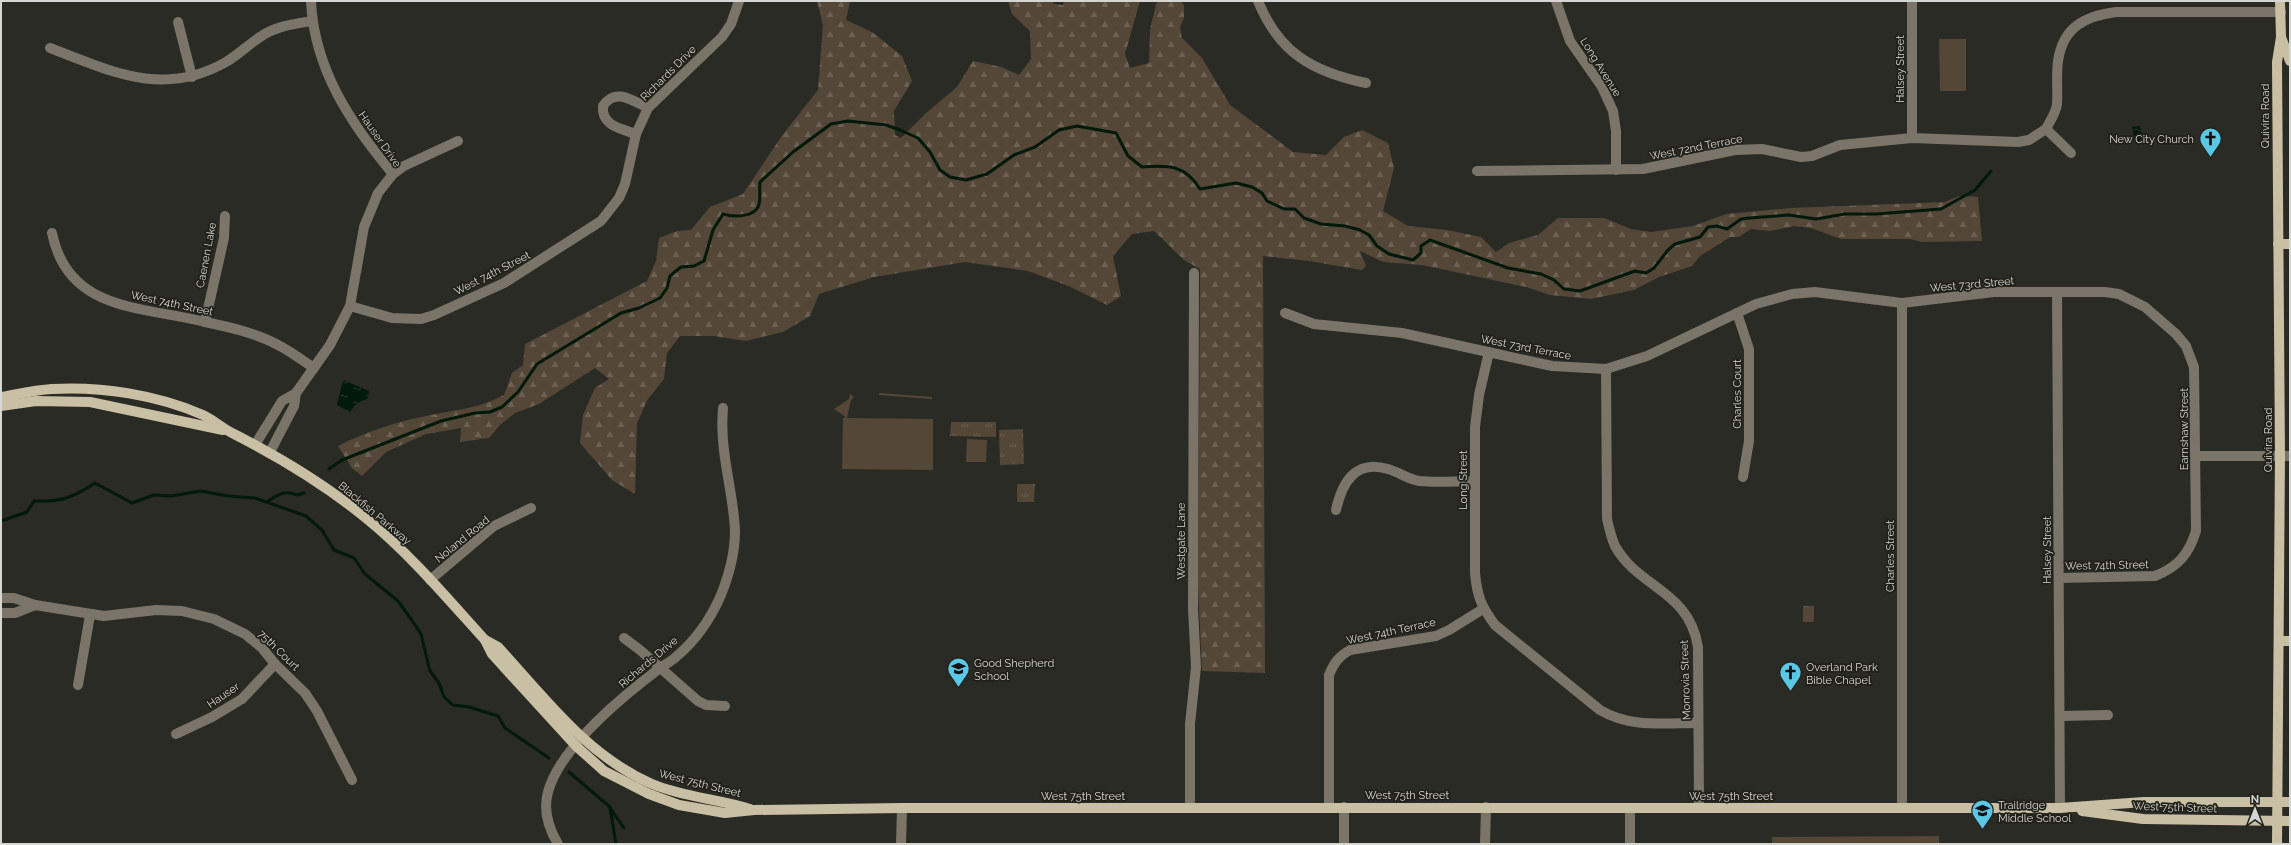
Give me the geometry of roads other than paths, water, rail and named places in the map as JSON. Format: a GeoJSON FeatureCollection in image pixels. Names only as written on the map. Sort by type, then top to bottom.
{"type":"FeatureCollection","features":[{"type":"Feature","properties":{"kind":"main road","name":"Quivira Road"},"geometry":{"type":"LineString","coordinates":[[2277,844],[2278,641],[2285,456],[2278,244],[2277,62],[2281,37],[2280,1]]}},
{"type":"Feature","properties":{"kind":"main road","name":"Quivira Road"},"geometry":{"type":"LineString","coordinates":[[2281,37],[2290,61]]}},
{"type":"Feature","properties":{"kind":"main road"},"geometry":{"type":"LineString","coordinates":[[2278,244],[2290,244]]}},
{"type":"Feature","properties":{"kind":"main road","name":"Blackfish Parkway"},"geometry":{"type":"LineString","coordinates":[[1,397],[52,389],[97,390],[118,393],[182,408],[204,416],[228,431],[270,452],[323,485],[367,519],[403,552],[485,640],[492,654],[579,742]]}},
{"type":"Feature","properties":{"kind":"main road","name":"Blackfish Parkway"},"geometry":{"type":"LineString","coordinates":[[1,406],[36,401],[90,402],[228,431]]}},
{"type":"Feature","properties":{"kind":"main road"},"geometry":{"type":"LineString","coordinates":[[2278,641],[2290,641]]}},
{"type":"Feature","properties":{"kind":"main road","name":"West 75th Street"},"geometry":{"type":"LineString","coordinates":[[579,742],[604,771],[618,780],[664,800],[699,809],[725,813],[754,810],[902,808],[2060,808],[2144,802],[2290,802]]}},
{"type":"Feature","properties":{"kind":"main road","name":"West 75th Street"},"geometry":{"type":"LineString","coordinates":[[2060,808],[2143,819],[2290,821]]}},
{"type":"Feature","properties":{"kind":"street","name":"Hauser Drive"},"geometry":{"type":"LineString","coordinates":[[255,445],[282,401],[296,393],[330,345],[350,306],[352,281],[368,215],[378,193],[393,174],[360,133],[345,109],[324,68],[312,21],[311,1]]}},
{"type":"Feature","properties":{"kind":"street","name":"Richards Drive"},"geometry":{"type":"LineString","coordinates":[[590,228],[608,214],[619,198],[629,171],[636,134],[648,108],[722,37],[732,20],[739,1]]}},
{"type":"Feature","properties":{"kind":"street"},"geometry":{"type":"LineString","coordinates":[[1258,1],[1266,21],[1286,47],[1311,66],[1348,79],[1366,83]]}},
{"type":"Feature","properties":{"kind":"street","name":"Long Avenue"},"geometry":{"type":"LineString","coordinates":[[1556,1],[1570,41],[1602,87],[1613,111],[1616,130],[1616,170]]}},
{"type":"Feature","properties":{"kind":"street","name":"Halsey Street"},"geometry":{"type":"LineString","coordinates":[[1912,1],[1912,138]]}},
{"type":"Feature","properties":{"kind":"street"},"geometry":{"type":"LineString","coordinates":[[2071,153],[2046,129],[2057,105],[2058,60],[2067,35],[2084,20],[2097,14],[2116,12],[2281,12]]}},
{"type":"Feature","properties":{"kind":"street"},"geometry":{"type":"LineString","coordinates":[[50,48],[136,78],[168,80],[192,77],[202,74],[226,62],[268,32],[292,24],[312,21]]}},
{"type":"Feature","properties":{"kind":"street"},"geometry":{"type":"LineString","coordinates":[[178,22],[192,77]]}},
{"type":"Feature","properties":{"kind":"street"},"geometry":{"type":"LineString","coordinates":[[636,134],[609,124],[604,117],[604,106],[610,98],[615,95],[621,95],[648,108]]}},
{"type":"Feature","properties":{"kind":"street","name":"West 72nd Terrace"},"geometry":{"type":"LineString","coordinates":[[1477,171],[1643,170],[1736,150],[1762,149],[1801,157],[1812,156],[1840,145],[1912,138],[2018,142],[2029,140],[2046,129]]}},
{"type":"Feature","properties":{"kind":"street"},"geometry":{"type":"LineString","coordinates":[[393,174],[422,157],[458,141]]}},
{"type":"Feature","properties":{"kind":"street","name":"Caenen Lake"},"geometry":{"type":"LineString","coordinates":[[205,322],[224,238],[225,216]]}},
{"type":"Feature","properties":{"kind":"street","name":"West 74th Street"},"geometry":{"type":"LineString","coordinates":[[350,306],[392,318],[421,319],[434,315],[504,283],[590,228]]}},
{"type":"Feature","properties":{"kind":"street","name":"West 74th Street"},"geometry":{"type":"LineString","coordinates":[[52,233],[56,252],[65,270],[86,290],[98,298],[114,303],[205,322],[278,345],[314,368]]}},
{"type":"Feature","properties":{"kind":"street","name":"Westgate Lane"},"geometry":{"type":"LineString","coordinates":[[1190,808],[1190,724],[1196,667],[1193,609],[1194,273]]}},
{"type":"Feature","properties":{"kind":"street","name":"West 73rd Terrace"},"geometry":{"type":"LineString","coordinates":[[1286,313],[1314,324],[1402,333],[1552,366],[1606,369],[1647,356],[1737,313],[1771,299],[1792,294],[1815,292],[1847,296]]}},
{"type":"Feature","properties":{"kind":"street","name":"West 73rd Street"},"geometry":{"type":"LineString","coordinates":[[1847,296],[1902,303],[1994,292],[2106,292],[2119,294],[2145,307]]}},
{"type":"Feature","properties":{"kind":"street","name":"Halsey Street"},"geometry":{"type":"LineString","coordinates":[[2057,292],[2060,808]]}},
{"type":"Feature","properties":{"kind":"street","name":"Charles Street"},"geometry":{"type":"LineString","coordinates":[[1902,303],[1902,808]]}},
{"type":"Feature","properties":{"kind":"street","name":"Earnshaw Street"},"geometry":{"type":"LineString","coordinates":[[2145,307],[2176,334],[2186,346],[2194,367],[2197,456],[2196,531],[2192,546],[2178,564]]}},
{"type":"Feature","properties":{"kind":"street","name":"Charles Court"},"geometry":{"type":"LineString","coordinates":[[1737,313],[1749,349],[1749,441],[1743,477]]}},
{"type":"Feature","properties":{"kind":"street","name":"Long Street"},"geometry":{"type":"LineString","coordinates":[[1482,609],[1477,593],[1475,573],[1475,427],[1479,395],[1489,352]]}},
{"type":"Feature","properties":{"kind":"street","name":"Monrovia Street"},"geometry":{"type":"LineString","coordinates":[[1606,369],[1607,519],[1610,534],[1624,559],[1673,599],[1691,620],[1698,647],[1699,808]]}},
{"type":"Feature","properties":{"kind":"street","name":"Hauser Drive"},"geometry":{"type":"LineString","coordinates":[[270,452],[294,406],[296,393]]}},
{"type":"Feature","properties":{"kind":"street","name":"Richards Drive"},"geometry":{"type":"LineString","coordinates":[[558,844],[548,821],[548,793],[553,778],[579,742],[595,724],[660,668],[677,657],[699,632],[708,619],[728,577],[735,531],[724,450],[723,408]]}},
{"type":"Feature","properties":{"kind":"street"},"geometry":{"type":"LineString","coordinates":[[2197,456],[2285,456]]}},
{"type":"Feature","properties":{"kind":"street"},"geometry":{"type":"LineString","coordinates":[[1336,510],[1344,484],[1352,475],[1364,468],[1379,466],[1420,481],[1475,481]]}},
{"type":"Feature","properties":{"kind":"street","name":"Noland Road"},"geometry":{"type":"LineString","coordinates":[[430,580],[494,526],[532,508]]}},
{"type":"Feature","properties":{"kind":"street","name":"West 74th Street"},"geometry":{"type":"LineString","coordinates":[[2059,578],[2145,577],[2161,574],[2178,564]]}},
{"type":"Feature","properties":{"kind":"street","name":"75th Court"},"geometry":{"type":"LineString","coordinates":[[1,598],[14,598],[35,605],[90,615],[104,616],[156,610],[182,611],[214,619],[244,634],[262,648],[275,664],[304,693],[317,711],[352,780]]}},
{"type":"Feature","properties":{"kind":"street"},"geometry":{"type":"LineString","coordinates":[[1,613],[15,613],[35,605]]}},
{"type":"Feature","properties":{"kind":"street"},"geometry":{"type":"LineString","coordinates":[[1482,609],[1495,625],[1600,710],[1613,717],[1641,723],[1698,723]]}},
{"type":"Feature","properties":{"kind":"street","name":"West 74th Terrace"},"geometry":{"type":"LineString","coordinates":[[1329,807],[1329,675],[1334,663],[1340,655],[1350,650],[1436,636],[1449,630],[1482,609]]}},
{"type":"Feature","properties":{"kind":"street"},"geometry":{"type":"LineString","coordinates":[[78,685],[90,615]]}},
{"type":"Feature","properties":{"kind":"street"},"geometry":{"type":"LineString","coordinates":[[624,638],[698,701],[706,705],[725,706]]}},
{"type":"Feature","properties":{"kind":"street","name":"Hauser"},"geometry":{"type":"LineString","coordinates":[[176,734],[212,718],[242,699],[275,664]]}},
{"type":"Feature","properties":{"kind":"street"},"geometry":{"type":"LineString","coordinates":[[2060,716],[2108,715]]}},
{"type":"Feature","properties":{"kind":"street"},"geometry":{"type":"LineString","coordinates":[[1344,807],[1344,844]]}},
{"type":"Feature","properties":{"kind":"street"},"geometry":{"type":"LineString","coordinates":[[1486,807],[1486,844]]}},
{"type":"Feature","properties":{"kind":"street"},"geometry":{"type":"LineString","coordinates":[[901,844],[902,808]]}},
{"type":"Feature","properties":{"kind":"street"},"geometry":{"type":"LineString","coordinates":[[1630,808],[1630,844]]}},
{"type":"Feature","properties":{"kind":"water"},"geometry":{"type":"Polygon","coordinates":[[[2140,126],[2143,140],[2137,143],[2135,141],[2132,127],[2140,126]]]}},
{"type":"Feature","properties":{"kind":"water"},"geometry":{"type":"Polygon","coordinates":[[[343,380],[369,391],[368,398],[356,404],[350,412],[337,405],[343,380]]]}},
{"type":"Feature","properties":{"kind":"waterway"},"geometry":{"type":"LineString","coordinates":[[329,469],[342,460],[441,421],[475,413],[490,412],[502,407],[518,392],[537,364],[621,313],[639,308],[660,298],[667,288],[670,276],[681,267],[694,266],[704,261],[713,230],[723,214],[738,216],[754,212],[760,202],[760,182],[793,152],[831,124],[848,121],[886,125],[900,130],[918,138],[930,152],[940,170],[950,177],[966,180],[987,174],[1014,155],[1035,147],[1059,130],[1077,126],[1116,133],[1128,156],[1142,167],[1160,166],[1176,168],[1188,175],[1200,189],[1236,183],[1252,187],[1262,193],[1267,201],[1284,209],[1295,209],[1304,218],[1321,224],[1345,226],[1360,230],[1369,235],[1377,246],[1389,254],[1413,260],[1421,253],[1421,246],[1430,240],[1508,268],[1541,274],[1554,280],[1564,289],[1580,291],[1635,271],[1646,273],[1654,268],[1668,250],[1675,244],[1700,237],[1708,227],[1717,226],[1727,229],[1741,219],[1749,218],[1789,215],[1816,219],[1845,214],[1876,214],[1941,209],[1975,190],[1991,171]]}},
{"type":"Feature","properties":{"kind":"waterway"},"geometry":{"type":"LineString","coordinates":[[1,521],[27,512],[34,501],[60,500],[73,496],[95,483],[132,503],[154,495],[171,496],[201,491],[228,496],[255,498],[306,516],[322,530],[334,550],[354,558],[365,574],[398,601],[421,634],[430,671],[439,683],[444,697],[453,705],[469,707],[498,716],[505,728],[549,758]]}},
{"type":"Feature","properties":{"kind":"waterway"},"geometry":{"type":"LineString","coordinates":[[268,501],[275,496],[285,493],[297,495],[304,493]]}},
{"type":"Feature","properties":{"kind":"waterway"},"geometry":{"type":"LineString","coordinates":[[569,772],[610,807],[616,844]]}},
{"type":"Feature","properties":{"kind":"waterway"},"geometry":{"type":"LineString","coordinates":[[610,808],[624,828]]}},
{"type":"Feature","properties":{"kind":"place","name":"New City Church"},"geometry":{"type":"Point","coordinates":[2210,158]}},
{"type":"Feature","properties":{"kind":"place","name":"Good Shepherd School"},"geometry":{"type":"Point","coordinates":[959,688]}},
{"type":"Feature","properties":{"kind":"place","name":"Overland Park Bible Chapel"},"geometry":{"type":"Point","coordinates":[1790,692]}},
{"type":"Feature","properties":{"kind":"place","name":"Trailridge Middle School"},"geometry":{"type":"Point","coordinates":[1982,830]}}]}
